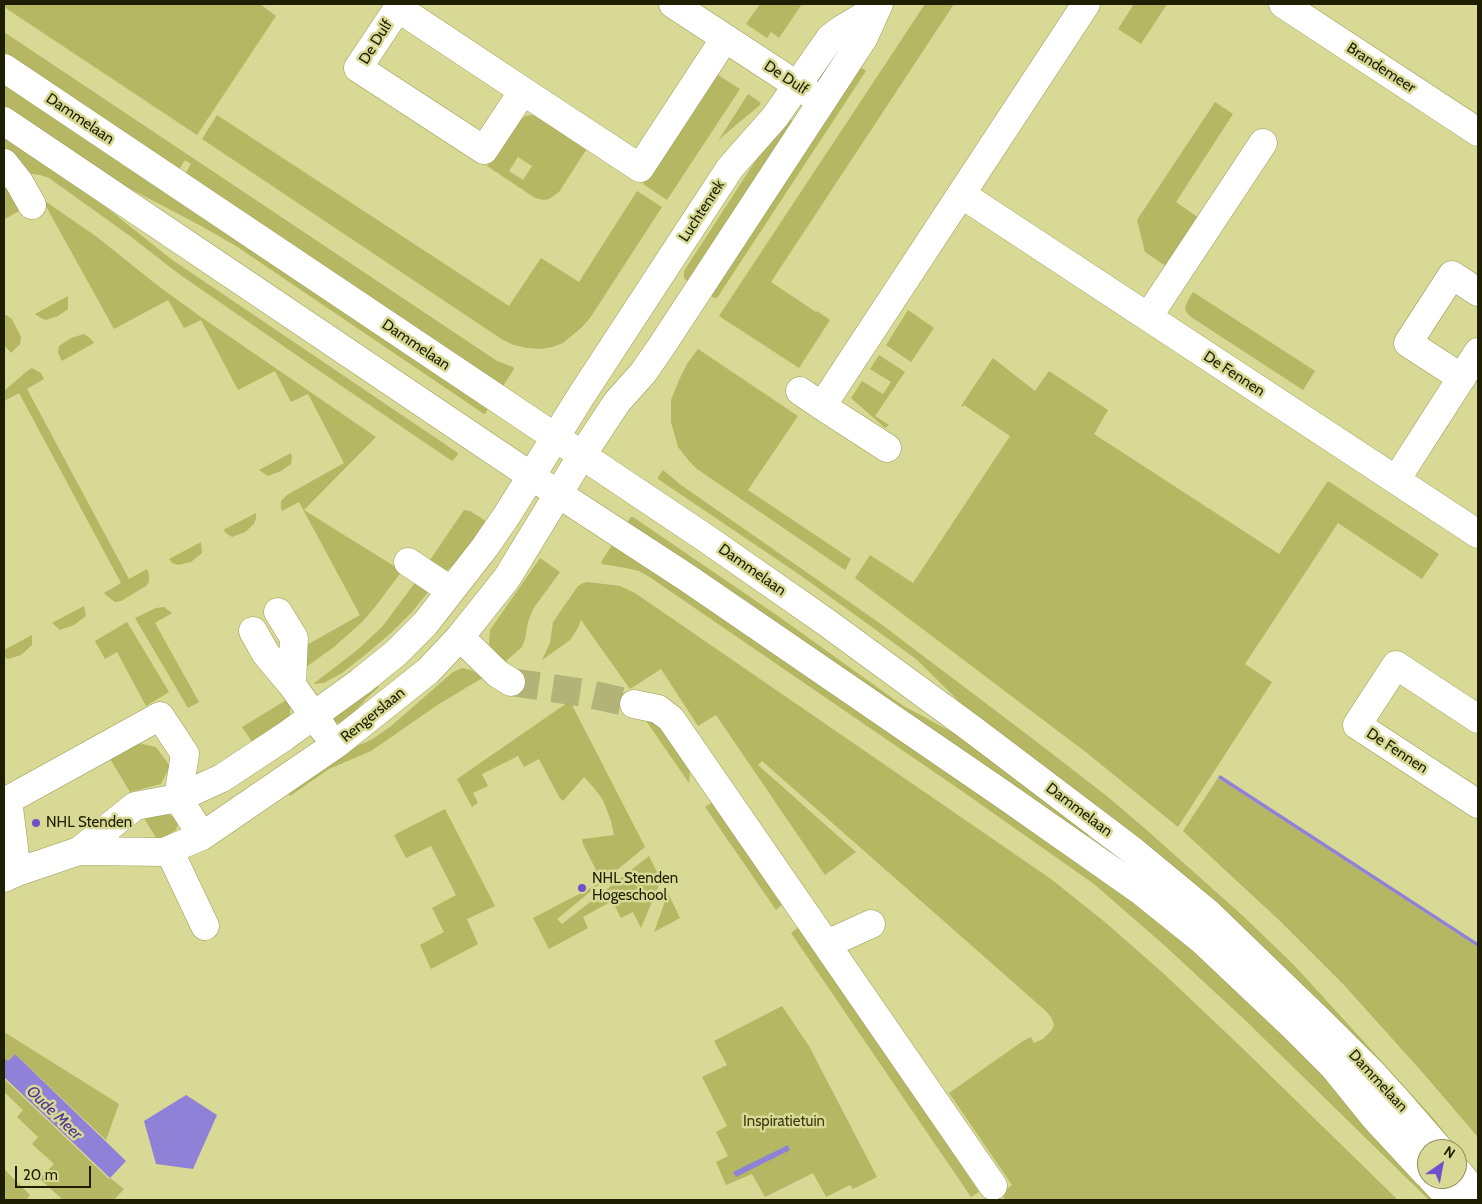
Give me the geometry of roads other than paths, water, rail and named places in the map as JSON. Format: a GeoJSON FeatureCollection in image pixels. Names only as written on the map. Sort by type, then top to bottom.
{"type":"FeatureCollection","features":[{"type":"Feature","properties":{"kind":"street","name":"De Dulf"},"geometry":{"type":"LineString","coordinates":[[673,4],[822,101]]}},
{"type":"Feature","properties":{"kind":"street"},"geometry":{"type":"LineString","coordinates":[[887,448],[811,398],[961,194],[1086,4]]}},
{"type":"Feature","properties":{"kind":"street","name":"Brandemeer"},"geometry":{"type":"LineString","coordinates":[[1283,4],[1478,132]]}},
{"type":"Feature","properties":{"kind":"street","name":"Luchtenrek"},"geometry":{"type":"LineString","coordinates":[[555,438],[730,168],[775,117],[830,38],[877,6]]}},
{"type":"Feature","properties":{"kind":"street","name":"Luchtenrek"},"geometry":{"type":"LineString","coordinates":[[582,455],[617,402],[643,372],[661,347],[864,37],[877,6]]}},
{"type":"Feature","properties":{"kind":"street","name":"De Dulf"},"geometry":{"type":"LineString","coordinates":[[523,91],[484,150],[358,68],[398,8],[640,168],[726,38]]}},
{"type":"Feature","properties":{"kind":"street","name":"Dammelaan"},"geometry":{"type":"LineString","coordinates":[[4,68],[699,534],[826,622],[972,729],[1133,851],[1208,913],[1326,1027],[1400,1104],[1430,1139]]}},
{"type":"Feature","properties":{"kind":"street","name":"Dammelaan"},"geometry":{"type":"LineString","coordinates":[[4,121],[531,476],[686,577],[1141,892],[1202,940],[1293,1026],[1332,1066],[1375,1118],[1417,1163]]}},
{"type":"Feature","properties":{"kind":"street"},"geometry":{"type":"LineString","coordinates":[[1148,317],[1263,143]]}},
{"type":"Feature","properties":{"kind":"street"},"geometry":{"type":"LineString","coordinates":[[4,163],[20,182],[32,204]]}},
{"type":"Feature","properties":{"kind":"street","name":"De Fennen"},"geometry":{"type":"LineString","coordinates":[[961,194],[1478,534]]}},
{"type":"Feature","properties":{"kind":"street"},"geometry":{"type":"LineString","coordinates":[[1462,378],[1408,343],[1452,275],[1478,292]]}},
{"type":"Feature","properties":{"kind":"street"},"geometry":{"type":"LineString","coordinates":[[1396,480],[1478,352]]}},
{"type":"Feature","properties":{"kind":"street","name":"Rengerslaan"},"geometry":{"type":"LineString","coordinates":[[10,875],[79,851],[135,806],[178,798],[222,778],[314,716],[396,653],[425,624],[485,547],[555,438]]}},
{"type":"Feature","properties":{"kind":"street","name":"Rengerslaan"},"geometry":{"type":"LineString","coordinates":[[79,851],[164,852],[202,836],[335,745],[379,711],[428,671],[460,637],[507,578],[582,455]]}},
{"type":"Feature","properties":{"kind":"street"},"geometry":{"type":"LineString","coordinates":[[408,562],[450,590]]}},
{"type":"Feature","properties":{"kind":"street"},"geometry":{"type":"LineString","coordinates":[[292,684],[294,638],[259,625],[254,662],[292,684],[335,745]]}},
{"type":"Feature","properties":{"kind":"street"},"geometry":{"type":"LineString","coordinates":[[460,637],[498,674],[511,682]]}},
{"type":"Feature","properties":{"kind":"street","name":"De Fennen"},"geometry":{"type":"LineString","coordinates":[[1478,719],[1396,666],[1357,725],[1478,804]]}},
{"type":"Feature","properties":{"kind":"street"},"geometry":{"type":"LineString","coordinates":[[634,704],[658,709],[671,719],[993,1186]]}},
{"type":"Feature","properties":{"kind":"street"},"geometry":{"type":"LineString","coordinates":[[10,875],[8,800],[160,716],[185,754],[178,798],[202,836]]}},
{"type":"Feature","properties":{"kind":"street"},"geometry":{"type":"LineString","coordinates":[[169,850],[205,926]]}},
{"type":"Feature","properties":{"kind":"street"},"geometry":{"type":"LineString","coordinates":[[827,944],[871,924]]}},
{"type":"Feature","properties":{"kind":"street"},"geometry":{"type":"LineString","coordinates":[[1467,1183],[1478,1196]]}},
{"type":"Feature","properties":{"kind":"street"},"geometry":{"type":"LineString","coordinates":[[1442,1189],[1452,1200]]}},
{"type":"Feature","properties":{"kind":"water"},"geometry":{"type":"Polygon","coordinates":[[[1220,775],[1478,943],[1478,947],[1218,778],[1220,775]]]}},
{"type":"Feature","properties":{"kind":"water","name":"Oude Meer"},"geometry":{"type":"Polygon","coordinates":[[[15,1054],[126,1161],[110,1178],[4,1077],[4,1058],[8,1061],[15,1054]]]}},
{"type":"Feature","properties":{"kind":"water"},"geometry":{"type":"Polygon","coordinates":[[[186,1095],[217,1115],[193,1169],[156,1164],[144,1121],[186,1095]]]}},
{"type":"Feature","properties":{"kind":"water"},"geometry":{"type":"Polygon","coordinates":[[[788,1145],[790,1150],[736,1177],[733,1172],[788,1145]]]}},
{"type":"Feature","properties":{"kind":"tunnel"},"geometry":{"type":"LineString","coordinates":[[511,682],[585,693],[634,704]]}},
{"type":"Feature","properties":{"kind":"place","name":"NHL Stenden"},"geometry":{"type":"Point","coordinates":[36,823]}},
{"type":"Feature","properties":{"kind":"place","name":"NHL Stenden Hogeschool"},"geometry":{"type":"Point","coordinates":[582,888]}},
{"type":"Feature","properties":{"kind":"park label","name":"Inspiratietuin"},"geometry":{"type":"Point","coordinates":[784,1122]}}]}
